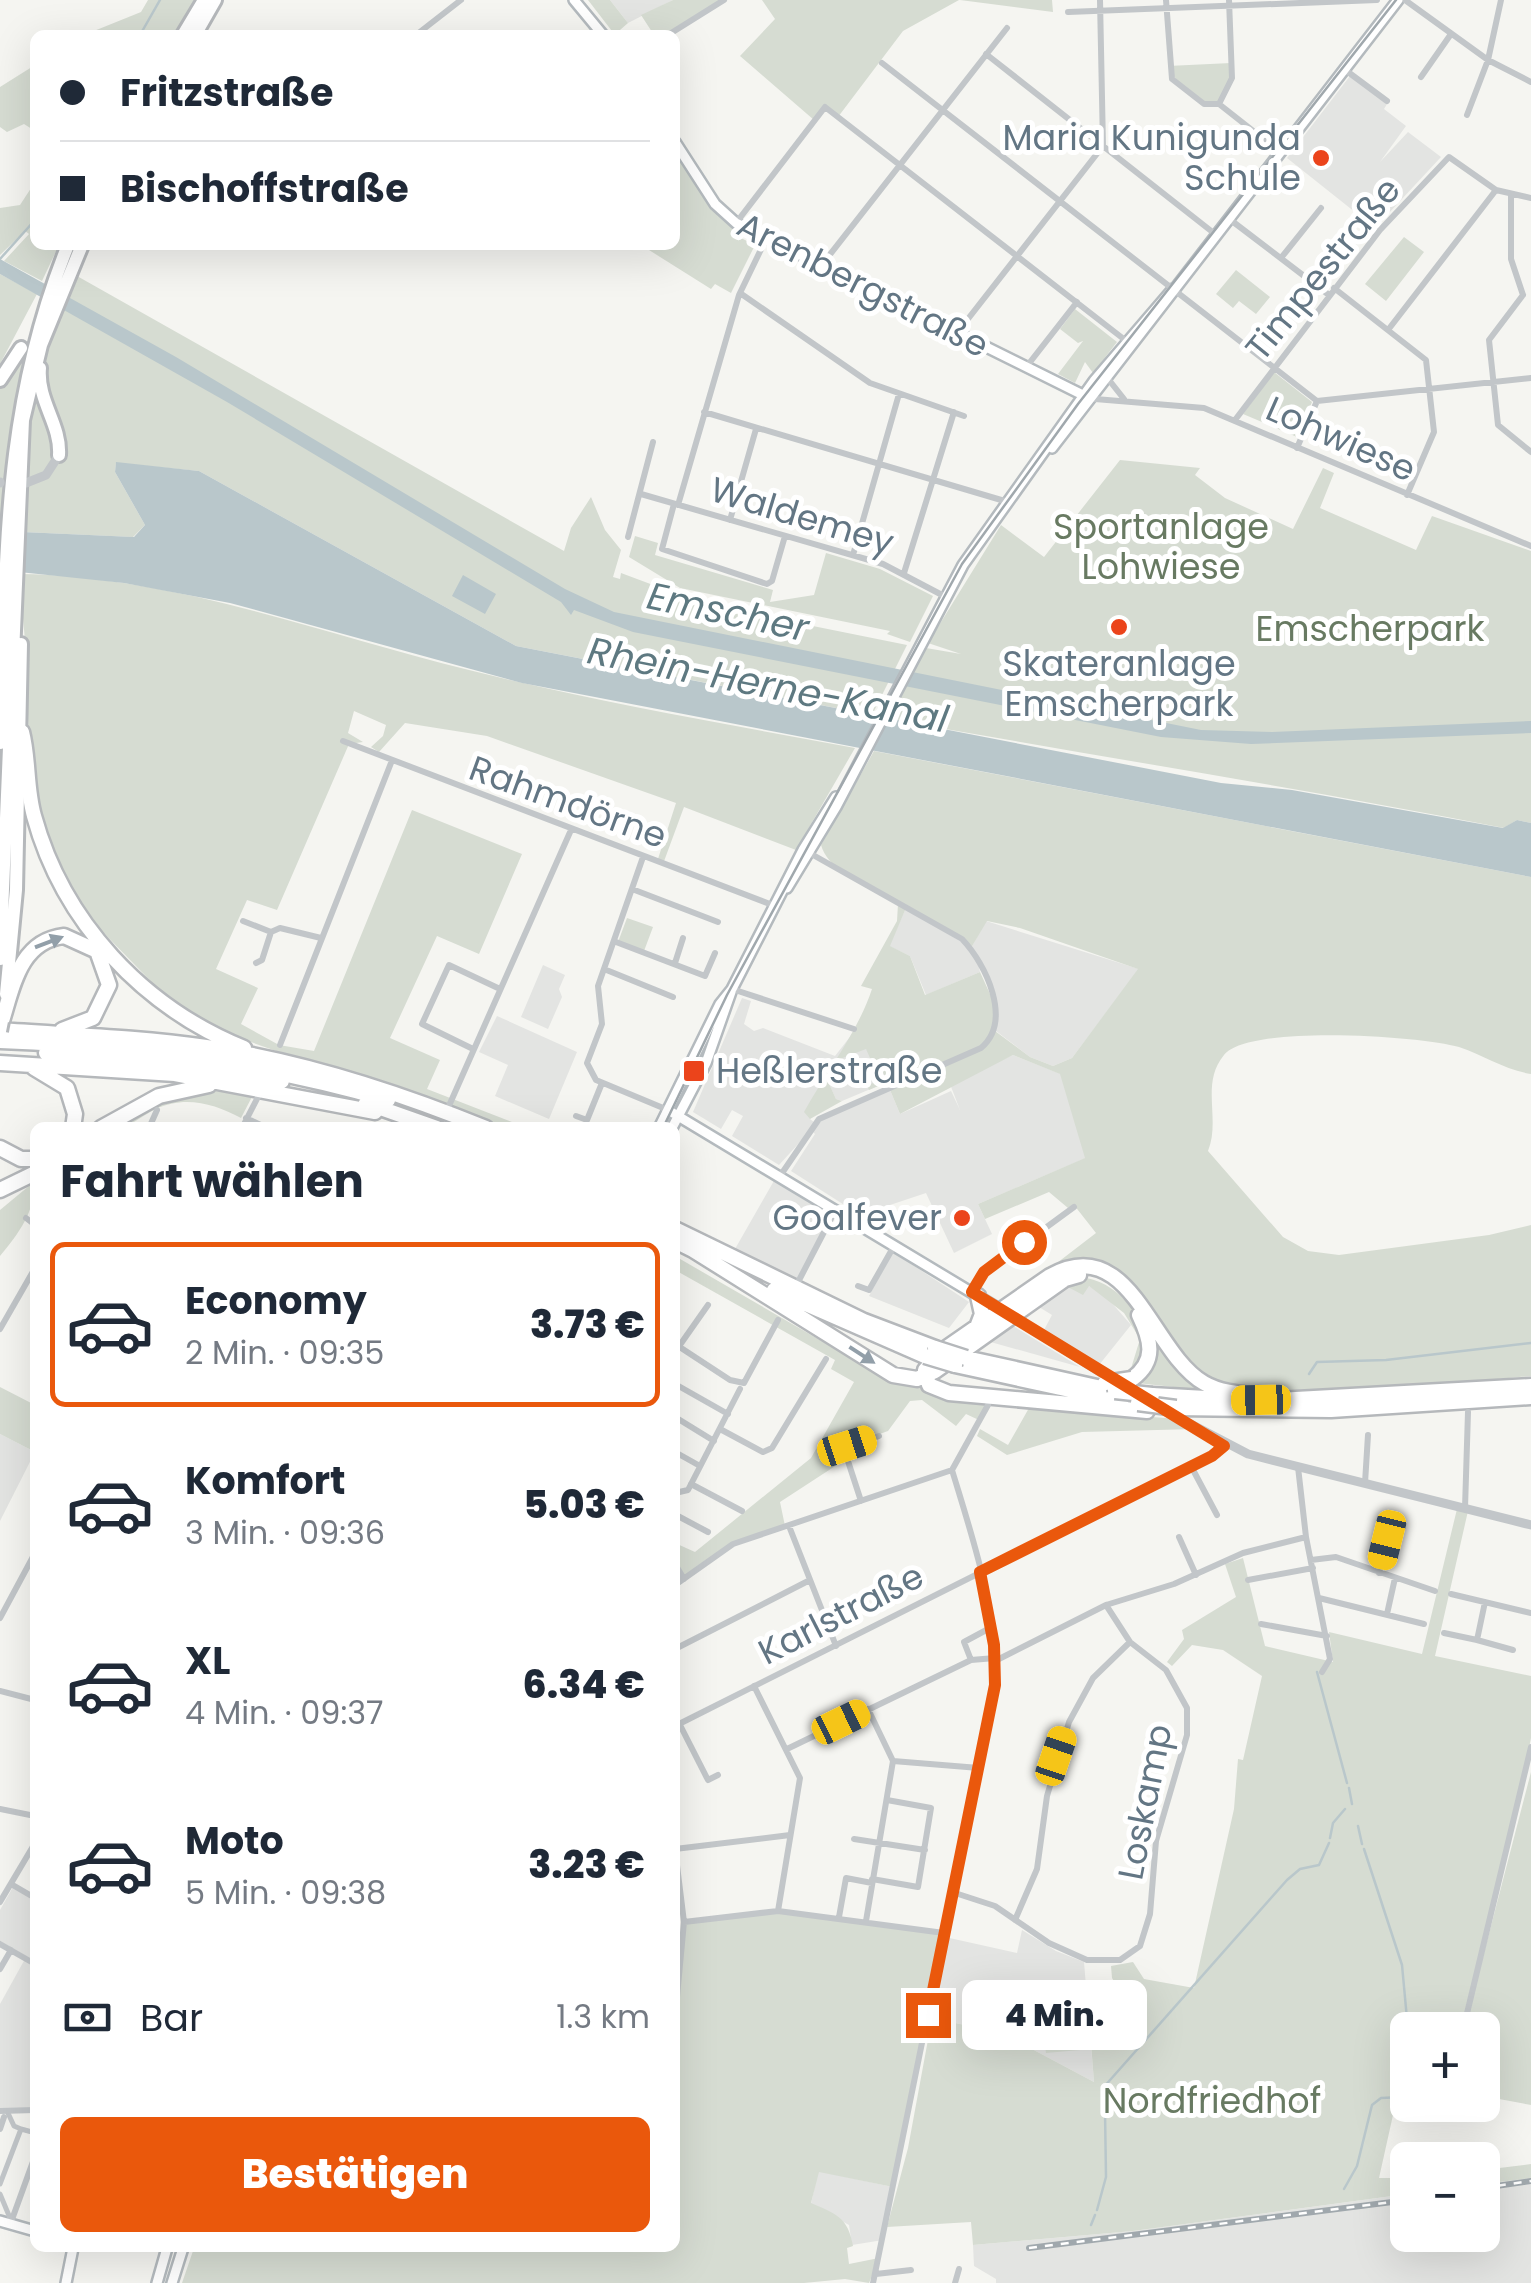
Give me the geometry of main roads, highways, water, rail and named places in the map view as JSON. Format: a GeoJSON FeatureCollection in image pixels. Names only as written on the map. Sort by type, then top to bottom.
{"type":"FeatureCollection","features":[{"type":"Feature","properties":{"kind":"highway"},"geometry":{"type":"LineString","coordinates":[[187,30],[204,0]]}},
{"type":"Feature","properties":{"kind":"highway"},"geometry":{"type":"LineString","coordinates":[[198,30],[216,0]]}},
{"type":"Feature","properties":{"kind":"highway"},"geometry":{"type":"LineString","coordinates":[[11,522],[25,411],[67,250]]}},
{"type":"Feature","properties":{"kind":"highway"},"geometry":{"type":"LineString","coordinates":[[62,274],[79,250]]}},
{"type":"Feature","properties":{"kind":"highway"},"geometry":{"type":"LineString","coordinates":[[0,380],[34,324],[48,313]]}},
{"type":"Feature","properties":{"kind":"highway"},"geometry":{"type":"LineString","coordinates":[[48,313],[39,384],[58,434],[59,455]]}},
{"type":"Feature","properties":{"kind":"highway"},"geometry":{"type":"LineString","coordinates":[[0,960],[13,408],[34,324]]}},
{"type":"Feature","properties":{"kind":"highway"},"geometry":{"type":"LineString","coordinates":[[9,582],[24,772],[39,835],[80,916],[122,966],[170,1009],[212,1034],[273,1059]]}},
{"type":"Feature","properties":{"kind":"highway"},"geometry":{"type":"LineString","coordinates":[[0,743],[9,582]]}},
{"type":"Feature","properties":{"kind":"highway"},"geometry":{"type":"LineString","coordinates":[[1,1027],[16,890],[22,732]]}},
{"type":"Feature","properties":{"kind":"highway"},"geometry":{"type":"LineString","coordinates":[[1,1027],[16,975],[32,950],[52,937],[88,943],[108,973],[101,1009],[82,1024],[39,1033]]}},
{"type":"Feature","properties":{"kind":"highway"},"geometry":{"type":"LineString","coordinates":[[1,1027],[164,1042],[273,1059],[368,1084],[470,1122]]}},
{"type":"Feature","properties":{"kind":"highway"},"geometry":{"type":"LineString","coordinates":[[0,1042],[165,1052],[254,1066],[393,1101],[448,1122]]}},
{"type":"Feature","properties":{"kind":"highway"},"geometry":{"type":"LineString","coordinates":[[0,1051],[150,1061],[252,1075],[336,1095],[419,1122]]}},
{"type":"Feature","properties":{"kind":"highway"},"geometry":{"type":"LineString","coordinates":[[0,1063],[175,1074],[370,1110],[407,1122]]}},
{"type":"Feature","properties":{"kind":"highway"},"geometry":{"type":"LineString","coordinates":[[19,1063],[46,1072],[67,1088],[75,1122]]}},
{"type":"Feature","properties":{"kind":"highway"},"geometry":{"type":"LineString","coordinates":[[113,1122],[172,1091],[244,1086]]}},
{"type":"Feature","properties":{"kind":"highway"},"geometry":{"type":"LineString","coordinates":[[0,1148],[30,1159]]}},
{"type":"Feature","properties":{"kind":"highway"},"geometry":{"type":"LineString","coordinates":[[0,1190],[30,1175]]}},
{"type":"Feature","properties":{"kind":"highway"},"geometry":{"type":"LineString","coordinates":[[680,1231],[930,1352]]}},
{"type":"Feature","properties":{"kind":"highway"},"geometry":{"type":"LineString","coordinates":[[680,1244],[797,1302],[930,1352],[1054,1390],[1142,1407]]}},
{"type":"Feature","properties":{"kind":"highway"},"geometry":{"type":"LineString","coordinates":[[693,1250],[893,1375],[925,1376],[1058,1272],[1078,1267],[1103,1270],[1128,1287],[1165,1345],[1191,1374],[1218,1389],[1287,1400]]}},
{"type":"Feature","properties":{"kind":"highway"},"geometry":{"type":"LineString","coordinates":[[1110,1387],[1132,1380],[1148,1362],[1150,1342],[1129,1300],[1109,1282],[1093,1276],[1070,1276],[976,1328],[928,1364],[925,1376],[935,1390],[949,1393],[1180,1410],[1369,1409],[1531,1397]]}},
{"type":"Feature","properties":{"kind":"highway"},"geometry":{"type":"LineString","coordinates":[[975,1294],[982,1314],[976,1328]]}},
{"type":"Feature","properties":{"kind":"highway"},"geometry":{"type":"LineString","coordinates":[[961,1361],[1152,1395],[1287,1400],[1531,1386]]}},
{"type":"Feature","properties":{"kind":"main road"},"geometry":{"type":"LineString","coordinates":[[574,0],[599,30]]}},
{"type":"Feature","properties":{"kind":"main road"},"geometry":{"type":"LineString","coordinates":[[1089,397],[1109,380],[1173,288],[1398,2]]}},
{"type":"Feature","properties":{"kind":"main road","name":"Arenbergstraße"},"geometry":{"type":"LineString","coordinates":[[680,150],[715,204],[736,223],[1089,397]]}},
{"type":"Feature","properties":{"kind":"main road"},"geometry":{"type":"LineString","coordinates":[[662,1122],[720,1004],[858,763],[944,596],[1008,502],[1089,397],[1125,340],[1173,288]]}},
{"type":"Feature","properties":{"kind":"main road"},"geometry":{"type":"LineString","coordinates":[[675,1122],[721,1027],[732,989]]}},
{"type":"Feature","properties":{"kind":"main road"},"geometry":{"type":"LineString","coordinates":[[668,1110],[1006,1313]]}},
{"type":"Feature","properties":{"kind":"main road"},"geometry":{"type":"LineString","coordinates":[[5,2223],[30,2229]]}},
{"type":"Feature","properties":{"kind":"main road"},"geometry":{"type":"LineString","coordinates":[[66,2283],[72,2252]]}},
{"type":"Feature","properties":{"kind":"main road"},"geometry":{"type":"LineString","coordinates":[[157,2283],[166,2252]]}},
{"type":"Feature","properties":{"kind":"main road"},"geometry":{"type":"LineString","coordinates":[[172,2283],[181,2252]]}},
{"type":"Feature","properties":{"kind":"waterway"},"geometry":{"type":"LineString","coordinates":[[143,30],[160,0]]}},
{"type":"Feature","properties":{"kind":"waterway"},"geometry":{"type":"LineString","coordinates":[[0,259],[30,226]]}},
{"type":"Feature","properties":{"kind":"waterway"},"geometry":{"type":"LineString","coordinates":[[1309,1374],[1317,1362],[1386,1360],[1531,1343]]}},
{"type":"Feature","properties":{"kind":"waterway"},"geometry":{"type":"LineString","coordinates":[[1317,1672],[1347,1783]]}},
{"type":"Feature","properties":{"kind":"waterway"},"geometry":{"type":"LineString","coordinates":[[1349,1788],[1352,1804]]}},
{"type":"Feature","properties":{"kind":"waterway"},"geometry":{"type":"LineString","coordinates":[[1330,1838],[1333,1823],[1345,1809]]}},
{"type":"Feature","properties":{"kind":"waterway"},"geometry":{"type":"LineString","coordinates":[[1358,1826],[1362,1844]]}},
{"type":"Feature","properties":{"kind":"waterway"},"geometry":{"type":"LineString","coordinates":[[1103,2088],[1287,1880],[1300,1869],[1319,1865],[1329,1843]]}},
{"type":"Feature","properties":{"kind":"waterway"},"geometry":{"type":"LineString","coordinates":[[1364,1849],[1402,1965],[1406,2012]]}},
{"type":"Feature","properties":{"kind":"waterway"},"geometry":{"type":"LineString","coordinates":[[1344,2189],[1357,2166],[1372,2105],[1381,2098],[1390,2098]]}},
{"type":"Feature","properties":{"kind":"waterway"},"geometry":{"type":"LineString","coordinates":[[1097,2210],[1106,2177],[1105,2111]]}},
{"type":"Feature","properties":{"kind":"waterway"},"geometry":{"type":"LineString","coordinates":[[1091,2225],[1095,2215]]}},
{"type":"Feature","properties":{"kind":"tram line"},"geometry":{"type":"LineString","coordinates":[[666,1122],[727,995],[962,564],[1078,404],[1396,0]]}},
{"type":"Feature","properties":{"kind":"railway"},"geometry":{"type":"LineString","coordinates":[[1500,2185],[1531,2181]]}},
{"type":"Feature","properties":{"kind":"railway"},"geometry":{"type":"LineString","coordinates":[[1029,2248],[1390,2202]]}},
{"type":"Feature","properties":{"kind":"place","name":"Maria Kunigunda Schule"},"geometry":{"type":"Point","coordinates":[1321,158]}},
{"type":"Feature","properties":{"kind":"place","name":"Skateranlage Emscherpark"},"geometry":{"type":"Point","coordinates":[1119,627]}},
{"type":"Feature","properties":{"kind":"place","name":"Heßlerstraße"},"geometry":{"type":"Point","coordinates":[694,1071]}},
{"type":"Feature","properties":{"kind":"place","name":"Goalfever"},"geometry":{"type":"Point","coordinates":[962,1218]}},
{"type":"Feature","properties":{"kind":"park label","name":"Sportanlage Lohwiese"},"geometry":{"type":"Point","coordinates":[1161,547]}},
{"type":"Feature","properties":{"kind":"park label","name":"Emscherpark"},"geometry":{"type":"Point","coordinates":[1370,629]}},
{"type":"Feature","properties":{"kind":"park label","name":"Nordfriedhof"},"geometry":{"type":"Point","coordinates":[1212,2101]}},
{"type":"Feature","properties":{"kind":"water label","name":"Emscher"},"geometry":{"type":"Point","coordinates":[728,612]}},
{"type":"Feature","properties":{"kind":"water label","name":"Rhein-Herne-Kanal"},"geometry":{"type":"Point","coordinates":[768,685]}}]}
